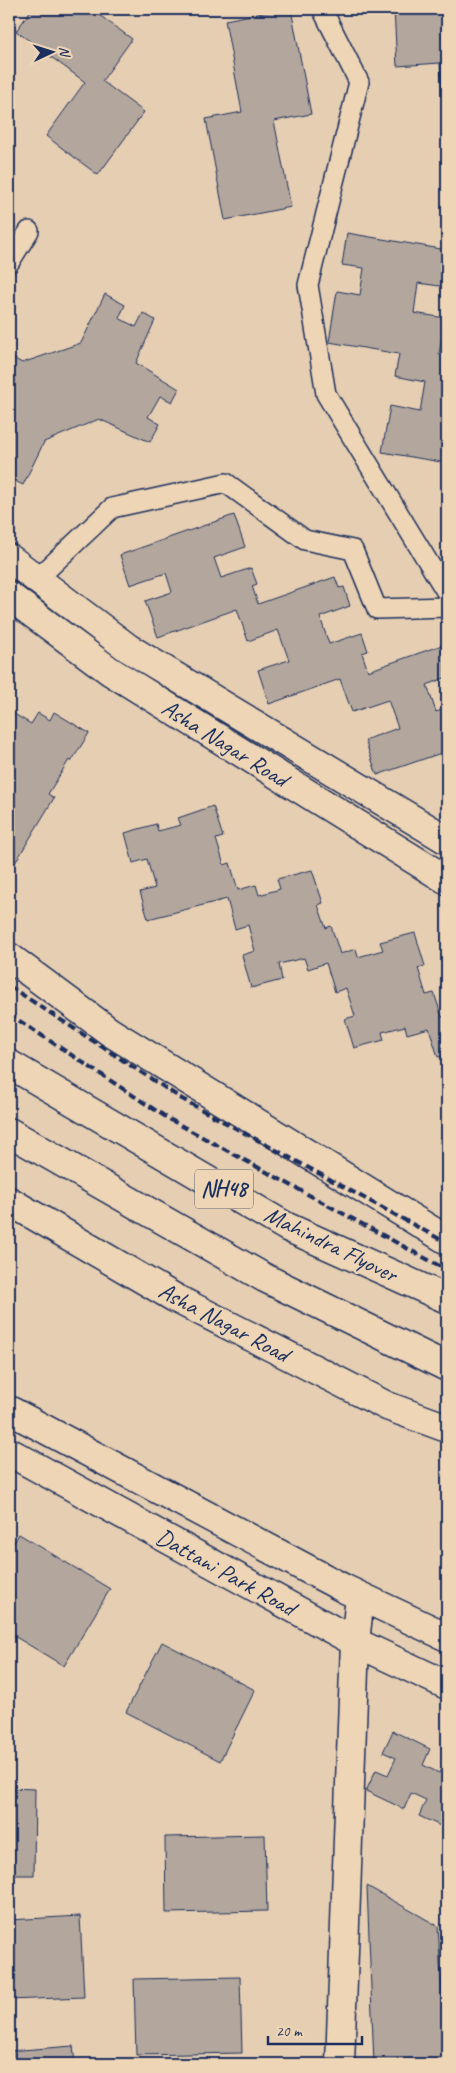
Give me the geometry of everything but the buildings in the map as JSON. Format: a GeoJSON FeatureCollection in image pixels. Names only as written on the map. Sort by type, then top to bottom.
{"type":"FeatureCollection","features":[{"type":"Feature","properties":{"kind":"main road","name":"Asha Nagar Road"},"geometry":{"type":"LineString","coordinates":[[9,558],[128,648],[447,840]]}},
{"type":"Feature","properties":{"kind":"main road","name":"Asha Nagar Road"},"geometry":{"type":"LineString","coordinates":[[9,596],[110,671],[447,880]]}},
{"type":"Feature","properties":{"kind":"main road"},"geometry":{"type":"LineString","coordinates":[[9,957],[110,1032],[447,1240]]}},
{"type":"Feature","properties":{"kind":"main road","name":"Mahindra Flyover"},"geometry":{"type":"LineString","coordinates":[[9,1064],[287,1226],[447,1299]]}},
{"type":"Feature","properties":{"kind":"main road","name":"NH48"},"geometry":{"type":"LineString","coordinates":[[9,1132],[265,1278],[447,1367]]}},
{"type":"Feature","properties":{"kind":"main road","name":"Asha Nagar Road"},"geometry":{"type":"LineString","coordinates":[[9,1201],[175,1298],[387,1406],[447,1428]]}},
{"type":"Feature","properties":{"kind":"main road","name":"Dattani Park Road"},"geometry":{"type":"LineString","coordinates":[[9,1410],[360,1597],[447,1637]]}},
{"type":"Feature","properties":{"kind":"main road","name":"Dattani Park Road"},"geometry":{"type":"LineString","coordinates":[[9,1452],[355,1642],[447,1685]]}},
{"type":"Feature","properties":{"kind":"main road"},"geometry":{"type":"LineString","coordinates":[[340,2064],[355,1642],[360,1597]]}},
{"type":"Feature","properties":{"kind":"lane"},"geometry":{"type":"LineString","coordinates":[[322,9],[360,82],[308,285],[326,394],[447,592]]}},
{"type":"Feature","properties":{"kind":"lane"},"geometry":{"type":"LineString","coordinates":[[9,263],[29,231]]}},
{"type":"Feature","properties":{"kind":"lane"},"geometry":{"type":"LineString","coordinates":[[37,580],[112,508],[226,484],[305,540],[352,550],[378,609],[447,606]]}},
{"type":"Feature","properties":{"kind":"railway"},"geometry":{"type":"LineString","coordinates":[[9,986],[182,1099],[447,1243]]}},
{"type":"Feature","properties":{"kind":"railway"},"geometry":{"type":"LineString","coordinates":[[9,1014],[169,1119],[447,1270]]}}]}
